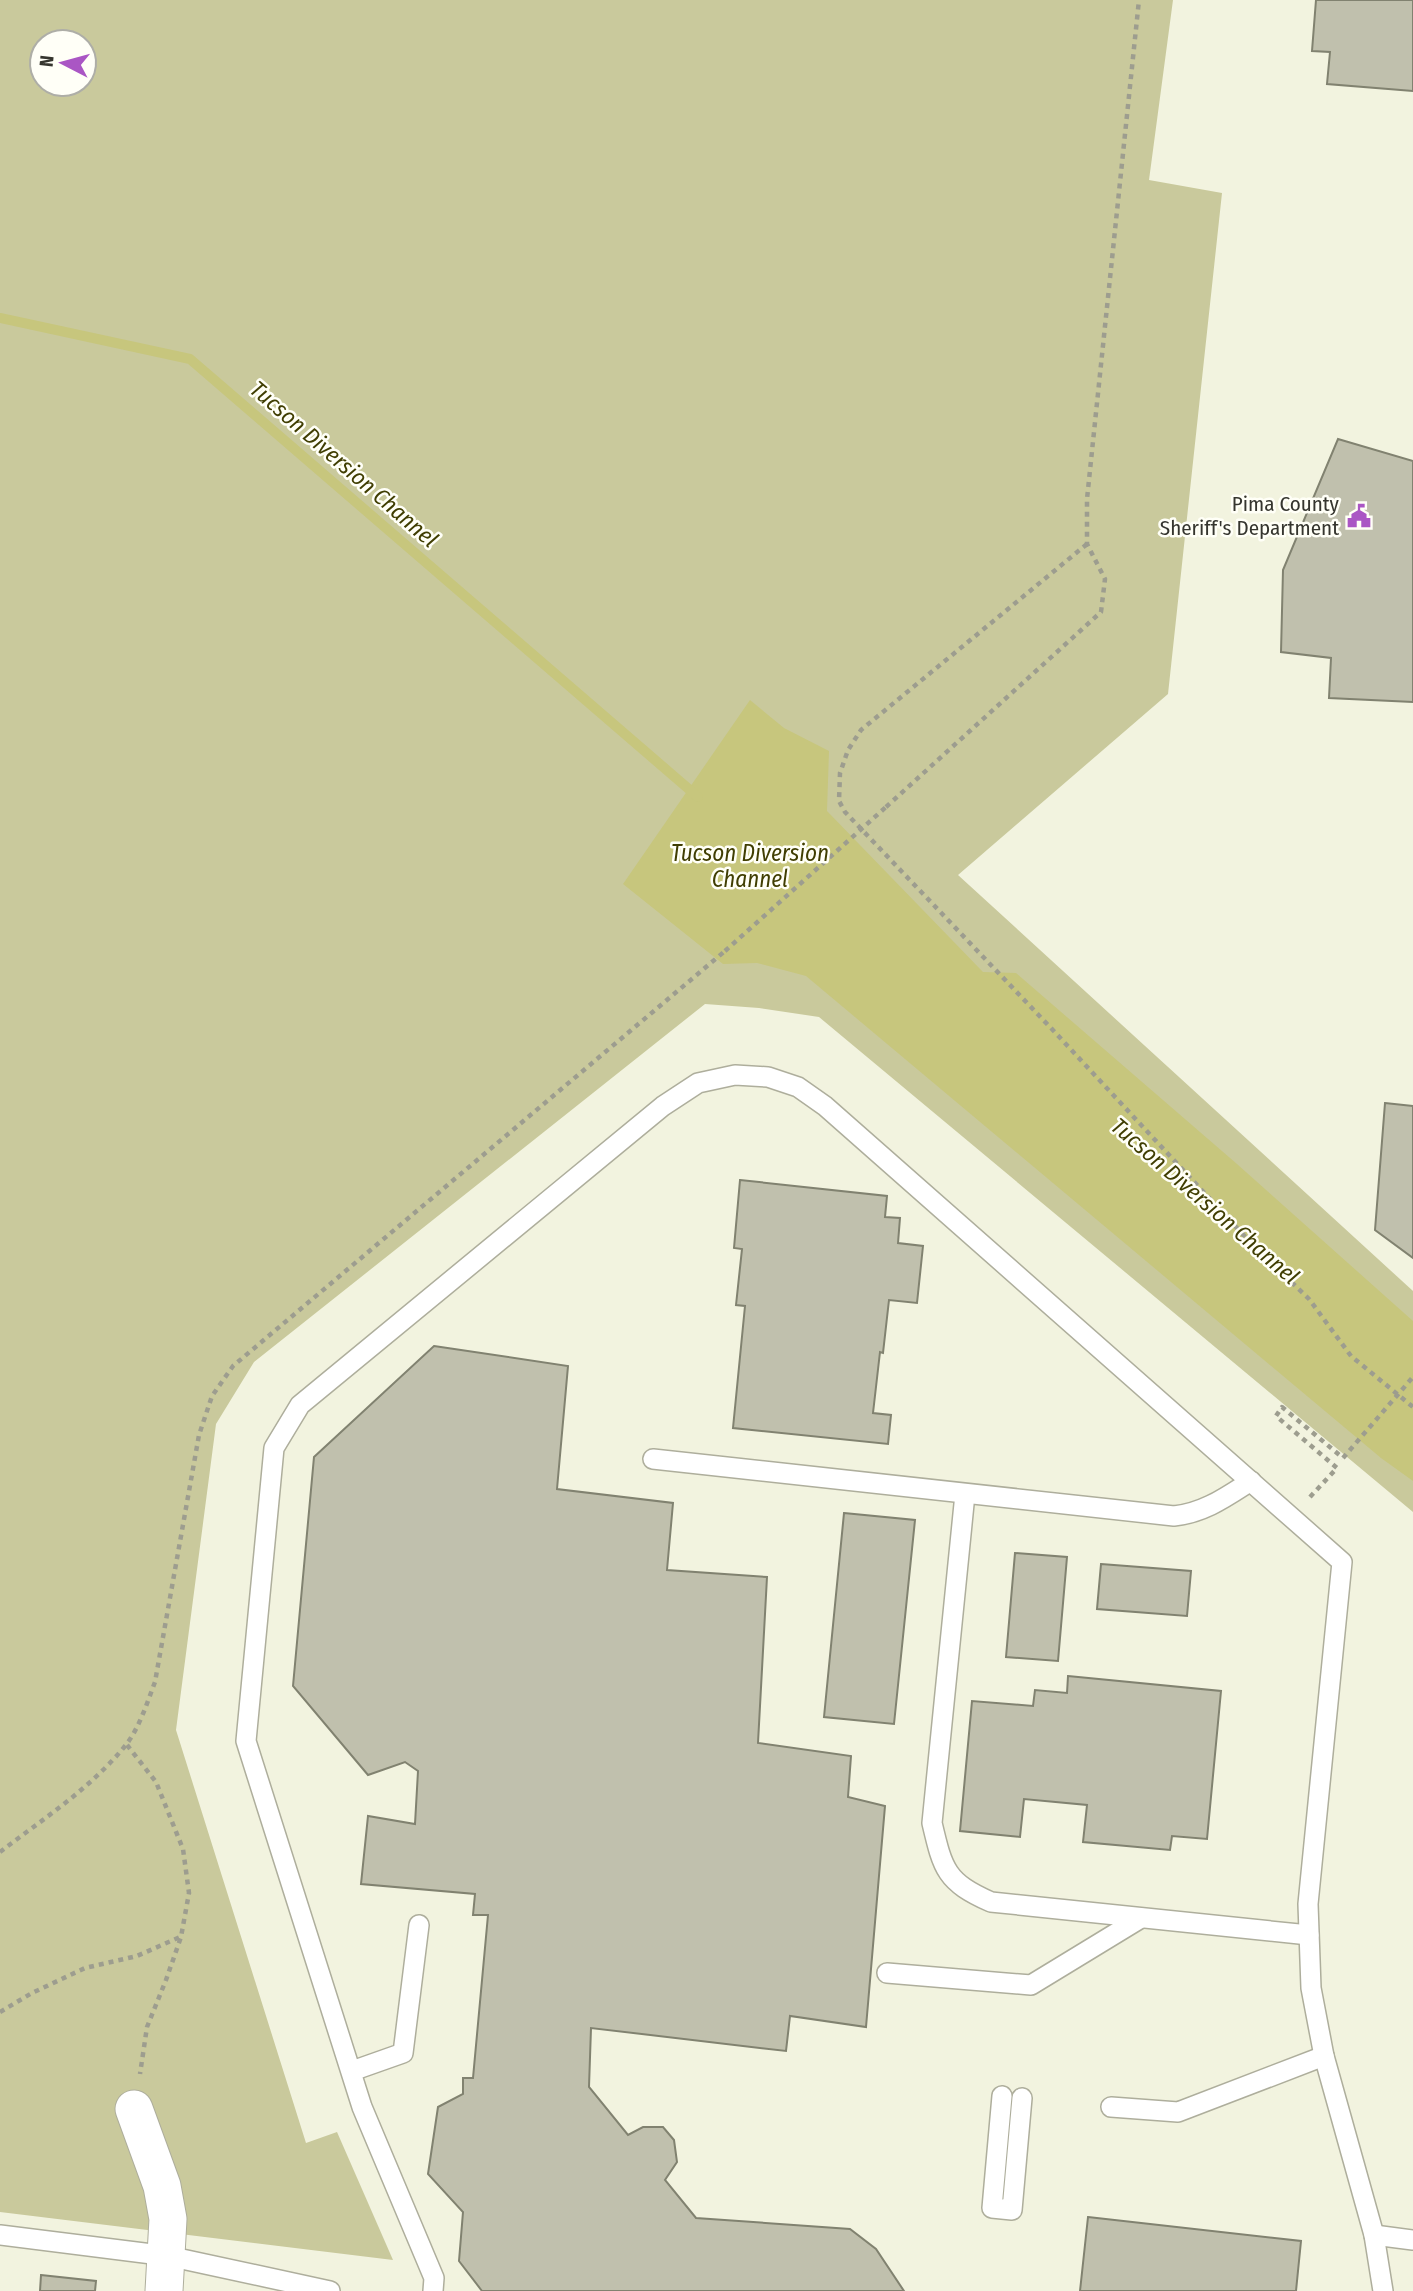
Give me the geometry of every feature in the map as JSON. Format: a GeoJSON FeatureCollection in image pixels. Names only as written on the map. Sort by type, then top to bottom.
{"type":"FeatureCollection","features":[{"type":"Feature","properties":{"kind":"street"},"geometry":{"type":"LineString","coordinates":[[134,2109],[162,2186],[168,2219],[166,2273]]}},
{"type":"Feature","properties":{"kind":"lane"},"geometry":{"type":"LineString","coordinates":[[433,2291],[434,2278],[362,2107],[246,1741],[274,1448],[300,1405],[663,1106],[698,1083],[735,1075],[768,1077],[799,1087],[873,1147],[1342,1562],[1308,1904],[1311,1988],[1324,2056],[1374,2235],[1383,2291]]}},
{"type":"Feature","properties":{"kind":"lane"},"geometry":{"type":"LineString","coordinates":[[653,1458],[1174,1516],[1192,1514],[1211,1506],[1251,1481]]}},
{"type":"Feature","properties":{"kind":"lane"},"geometry":{"type":"LineString","coordinates":[[965,1494],[932,1823],[940,1855],[952,1879],[966,1891],[992,1902],[1309,1935]]}},
{"type":"Feature","properties":{"kind":"lane"},"geometry":{"type":"LineString","coordinates":[[887,1973],[1031,1985],[1141,1918]]}},
{"type":"Feature","properties":{"kind":"lane"},"geometry":{"type":"LineString","coordinates":[[352,2071],[403,2053],[419,1925]]}},
{"type":"Feature","properties":{"kind":"lane"},"geometry":{"type":"LineString","coordinates":[[1111,2107],[1178,2112],[1324,2056]]}},
{"type":"Feature","properties":{"kind":"lane"},"geometry":{"type":"LineString","coordinates":[[1002,2096],[992,2208],[1012,2210],[1022,2098]]}},
{"type":"Feature","properties":{"kind":"lane"},"geometry":{"type":"LineString","coordinates":[[0,2235],[166,2273],[330,2291]]}},
{"type":"Feature","properties":{"kind":"lane"},"geometry":{"type":"LineString","coordinates":[[1374,2235],[1413,2240]]}},
{"type":"Feature","properties":{"kind":"path"},"geometry":{"type":"LineString","coordinates":[[724,951],[1101,612],[1105,579],[1087,544],[1087,499],[1139,0]]}},
{"type":"Feature","properties":{"kind":"path"},"geometry":{"type":"LineString","coordinates":[[1087,544],[861,730],[848,750],[840,773],[839,802],[845,813],[1050,1027],[1250,1242],[1309,1299],[1351,1356],[1413,1407]]}},
{"type":"Feature","properties":{"kind":"path"},"geometry":{"type":"LineString","coordinates":[[1292,1517],[1336,1468],[1276,1416],[1282,1408],[1343,1458],[1413,1377]]}},
{"type":"Feature","properties":{"kind":"path"},"geometry":{"type":"LineString","coordinates":[[127,1745],[156,1782],[183,1849],[190,1893],[166,1980],[146,2027],[134,2109]]}},
{"type":"Feature","properties":{"kind":"path"},"geometry":{"type":"LineString","coordinates":[[0,2012],[32,1993],[85,1968],[137,1956],[180,1937]]}},
{"type":"Feature","properties":{"kind":"green space"},"geometry":{"type":"Polygon","coordinates":[[[0,0],[1173,0],[1149,180],[1222,193],[1168,694],[958,875],[1413,1291],[1413,1512],[819,1017],[759,1008],[705,1004],[254,1362],[216,1424],[176,1730],[306,2143],[337,2132],[393,2260],[0,2212],[0,0]]]}},
{"type":"Feature","properties":{"kind":"water","name":"Tucson Diversion Channel"},"geometry":{"type":"Polygon","coordinates":[[[750,700],[784,728],[829,751],[827,811],[983,972],[1016,973],[1413,1321],[1413,1481],[1381,1458],[806,976],[757,963],[723,964],[623,884],[750,700]]]}},
{"type":"Feature","properties":{"kind":"building"},"geometry":{"type":"Polygon","coordinates":[[[1316,0],[1413,0],[1413,91],[1327,84],[1330,52],[1312,51],[1316,0]]]}},
{"type":"Feature","properties":{"kind":"building","name":"Pima County Sheriff's Department"},"geometry":{"type":"Polygon","coordinates":[[[1338,439],[1413,461],[1413,702],[1329,698],[1331,658],[1281,652],[1283,570],[1338,439]]]}},
{"type":"Feature","properties":{"kind":"building"},"geometry":{"type":"Polygon","coordinates":[[[1385,1103],[1413,1106],[1413,1258],[1375,1230],[1385,1103]]]}},
{"type":"Feature","properties":{"kind":"building"},"geometry":{"type":"Polygon","coordinates":[[[740,1180],[887,1196],[885,1217],[900,1218],[898,1243],[923,1246],[917,1303],[889,1300],[873,1413],[891,1415],[888,1444],[733,1428],[745,1306],[736,1305],[742,1249],[734,1248],[740,1180]]]}},
{"type":"Feature","properties":{"kind":"building"},"geometry":{"type":"Polygon","coordinates":[[[434,1346],[568,1366],[557,1489],[673,1503],[667,1570],[767,1577],[758,1743],[851,1756],[848,1797],[885,1806],[866,2027],[790,2016],[786,2051],[591,2028],[589,2087],[628,2135],[643,2127],[663,2127],[674,2140],[677,2162],[665,2180],[696,2218],[850,2229],[876,2249],[904,2291],[482,2291],[459,2261],[463,2212],[428,2174],[438,2107],[463,2094],[463,2078],[473,2078],[488,1915],[473,1915],[475,1894],[361,1884],[368,1816],[415,1824],[418,1771],[405,1762],[368,1775],[293,1686],[314,1457],[434,1346]]]}},
{"type":"Feature","properties":{"kind":"building"},"geometry":{"type":"Polygon","coordinates":[[[844,1513],[915,1520],[894,1724],[824,1717],[844,1513]]]}},
{"type":"Feature","properties":{"kind":"building"},"geometry":{"type":"Polygon","coordinates":[[[1015,1553],[1067,1557],[1058,1661],[1006,1657],[1015,1553]]]}},
{"type":"Feature","properties":{"kind":"building"},"geometry":{"type":"Polygon","coordinates":[[[1101,1564],[1191,1571],[1187,1616],[1097,1609],[1101,1564]]]}},
{"type":"Feature","properties":{"kind":"building"},"geometry":{"type":"Polygon","coordinates":[[[1068,1676],[1221,1691],[1207,1839],[1172,1836],[1170,1850],[1083,1842],[1087,1805],[1024,1799],[1020,1837],[960,1831],[972,1701],[1033,1706],[1035,1690],[1067,1693],[1068,1676]]]}},
{"type":"Feature","properties":{"kind":"building"},"geometry":{"type":"Polygon","coordinates":[[[1088,2217],[1301,2241],[1296,2291],[1080,2291],[1088,2217]]]}},
{"type":"Feature","properties":{"kind":"building"},"geometry":{"type":"Polygon","coordinates":[[[41,2275],[96,2281],[95,2291],[40,2291],[41,2275]]]}},
{"type":"Feature","properties":{"kind":"waterway","name":"Tucson Diversion Channel"},"geometry":{"type":"LineString","coordinates":[[0,318],[190,359],[698,797]]}},
{"type":"Feature","properties":{"kind":"place","name":"Pima County Sheriff's Department"},"geometry":{"type":"Point","coordinates":[1359,516]}}]}
